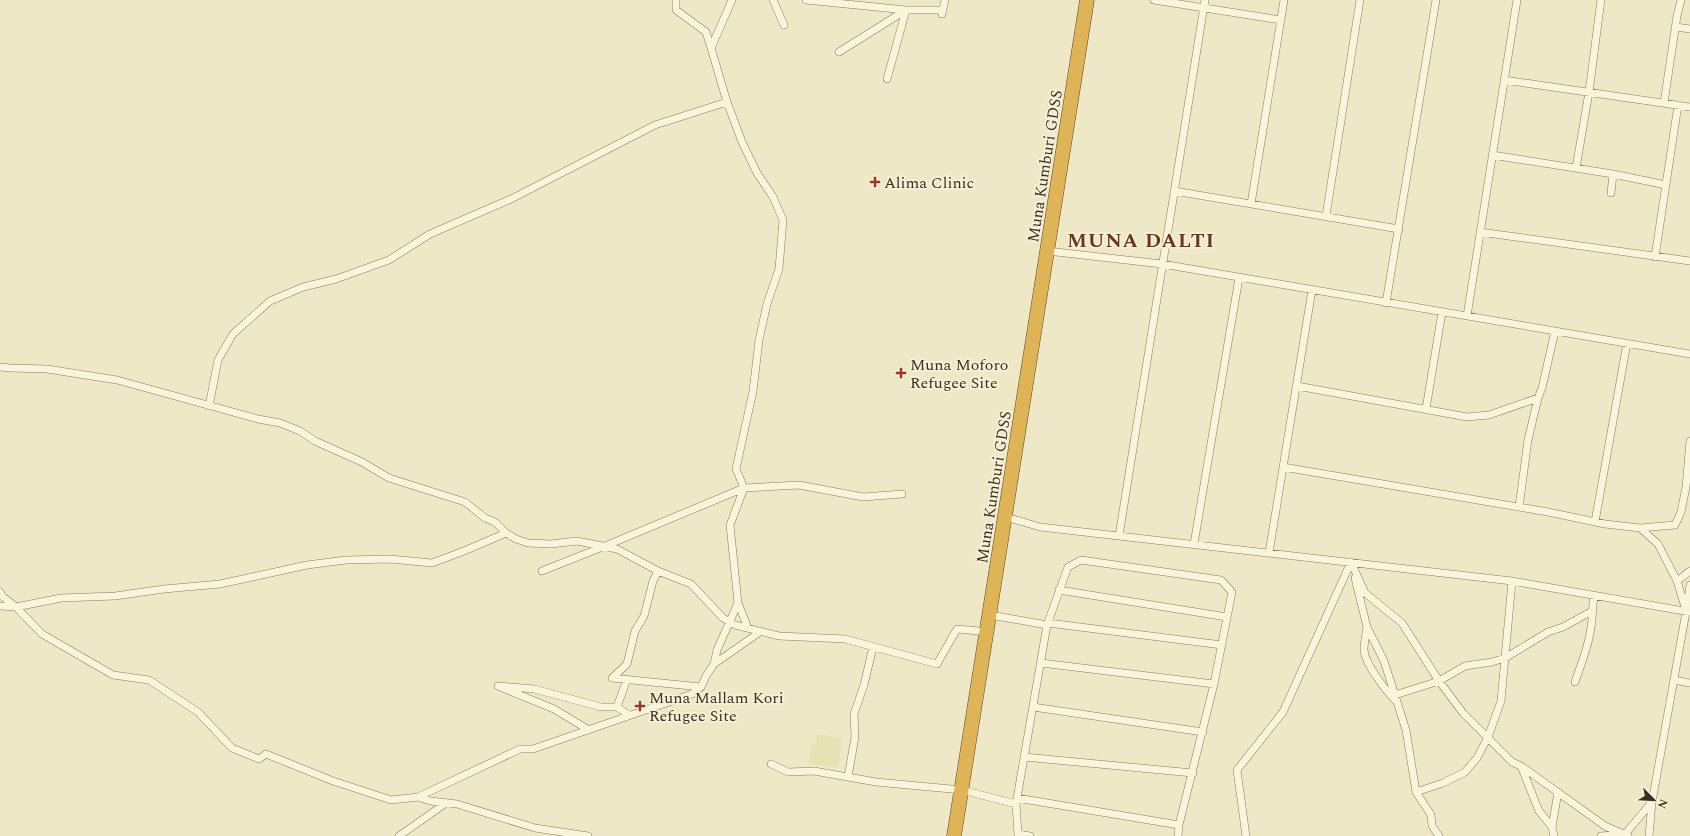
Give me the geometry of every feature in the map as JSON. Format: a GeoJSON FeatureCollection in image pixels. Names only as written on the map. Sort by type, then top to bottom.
{"type":"FeatureCollection","features":[{"type":"Feature","properties":{"kind":"highway","name":"Muna Kumburi GDSS"},"geometry":{"type":"LineString","coordinates":[[954,836],[958,790],[979,631],[1078,0]]}},
{"type":"Feature","properties":{"kind":"highway","name":"Muna Kumburi GDSS"},"geometry":{"type":"LineString","coordinates":[[947,836],[958,790],[990,615],[1087,0]]}},
{"type":"Feature","properties":{"kind":"street"},"geometry":{"type":"LineString","coordinates":[[676,0],[676,10],[706,32],[727,102],[742,142],[757,173],[774,196],[783,220],[779,269],[767,304],[759,340],[753,391],[736,469],[744,488],[730,525],[738,603],[748,628]]}},
{"type":"Feature","properties":{"kind":"street"},"geometry":{"type":"LineString","coordinates":[[711,48],[732,0]]}},
{"type":"Feature","properties":{"kind":"street"},"geometry":{"type":"LineString","coordinates":[[773,0],[784,25]]}},
{"type":"Feature","properties":{"kind":"street"},"geometry":{"type":"LineString","coordinates":[[806,0],[942,13],[946,0]]}},
{"type":"Feature","properties":{"kind":"street"},"geometry":{"type":"LineString","coordinates":[[1154,0],[1203,9],[1280,20]]}},
{"type":"Feature","properties":{"kind":"street"},"geometry":{"type":"LineString","coordinates":[[1119,536],[1205,0]]}},
{"type":"Feature","properties":{"kind":"street"},"geometry":{"type":"LineString","coordinates":[[1251,204],[1284,0]]}},
{"type":"Feature","properties":{"kind":"street"},"geometry":{"type":"LineString","coordinates":[[1326,216],[1360,0]]}},
{"type":"Feature","properties":{"kind":"street"},"geometry":{"type":"LineString","coordinates":[[1386,303],[1436,0]]}},
{"type":"Feature","properties":{"kind":"street"},"geometry":{"type":"LineString","coordinates":[[1467,316],[1517,0]]}},
{"type":"Feature","properties":{"kind":"street"},"geometry":{"type":"LineString","coordinates":[[1576,168],[1589,92],[1601,0]]}},
{"type":"Feature","properties":{"kind":"street"},"geometry":{"type":"LineString","coordinates":[[1664,103],[1681,0]]}},
{"type":"Feature","properties":{"kind":"street"},"geometry":{"type":"LineString","coordinates":[[840,52],[906,10]]}},
{"type":"Feature","properties":{"kind":"street"},"geometry":{"type":"LineString","coordinates":[[887,79],[906,10]]}},
{"type":"Feature","properties":{"kind":"street"},"geometry":{"type":"LineString","coordinates":[[1676,27],[1690,29]]}},
{"type":"Feature","properties":{"kind":"street"},"geometry":{"type":"LineString","coordinates":[[1504,80],[1690,107]]}},
{"type":"Feature","properties":{"kind":"street"},"geometry":{"type":"LineString","coordinates":[[209,406],[218,360],[221,353],[233,334],[270,301],[303,287],[336,279],[389,260],[430,234],[511,199],[655,125],[727,102]]}},
{"type":"Feature","properties":{"kind":"street"},"geometry":{"type":"LineString","coordinates":[[1654,257],[1678,105]]}},
{"type":"Feature","properties":{"kind":"street"},"geometry":{"type":"LineString","coordinates":[[1492,155],[1613,174],[1666,185]]}},
{"type":"Feature","properties":{"kind":"street"},"geometry":{"type":"LineString","coordinates":[[1611,193],[1613,174]]}},
{"type":"Feature","properties":{"kind":"street"},"geometry":{"type":"LineString","coordinates":[[1174,191],[1399,229]]}},
{"type":"Feature","properties":{"kind":"street"},"geometry":{"type":"LineString","coordinates":[[1480,232],[1690,262]]}},
{"type":"Feature","properties":{"kind":"street"},"geometry":{"type":"LineString","coordinates":[[1047,251],[1162,264],[1690,354]]}},
{"type":"Feature","properties":{"kind":"street"},"geometry":{"type":"LineString","coordinates":[[1194,544],[1239,278]]}},
{"type":"Feature","properties":{"kind":"street"},"geometry":{"type":"LineString","coordinates":[[1269,553],[1312,290]]}},
{"type":"Feature","properties":{"kind":"street"},"geometry":{"type":"LineString","coordinates":[[1426,409],[1442,312]]}},
{"type":"Feature","properties":{"kind":"street"},"geometry":{"type":"LineString","coordinates":[[1519,507],[1528,440],[1555,331]]}},
{"type":"Feature","properties":{"kind":"street"},"geometry":{"type":"LineString","coordinates":[[1595,522],[1627,343]]}},
{"type":"Feature","properties":{"kind":"street"},"geometry":{"type":"LineString","coordinates":[[0,366],[10,368],[47,369],[117,380],[258,419],[280,423],[300,431],[315,441],[362,462],[389,478],[465,502],[485,518],[495,522],[506,533],[516,539],[528,542],[551,544],[577,541],[617,549],[658,571],[691,584],[723,618],[729,622],[760,632],[779,636],[845,639],[937,664],[957,630],[979,631]]}},
{"type":"Feature","properties":{"kind":"street"},"geometry":{"type":"LineString","coordinates":[[1297,386],[1467,417],[1489,416],[1538,398]]}},
{"type":"Feature","properties":{"kind":"street"},"geometry":{"type":"LineString","coordinates":[[1283,468],[1548,512],[1595,522],[1640,528],[1675,525],[1682,512],[1690,441]]}},
{"type":"Feature","properties":{"kind":"street"},"geometry":{"type":"LineString","coordinates":[[542,571],[744,488],[799,485],[863,497],[902,494]]}},
{"type":"Feature","properties":{"kind":"street"},"geometry":{"type":"LineString","coordinates":[[1006,517],[1040,527],[1512,581],[1688,612]]}},
{"type":"Feature","properties":{"kind":"street"},"geometry":{"type":"LineString","coordinates":[[1640,528],[1658,544],[1677,581],[1688,612]]}},
{"type":"Feature","properties":{"kind":"street"},"geometry":{"type":"LineString","coordinates":[[0,606],[16,608],[61,598],[115,596],[164,589],[220,584],[307,565],[346,560],[390,559],[432,563],[506,533]]}},
{"type":"Feature","properties":{"kind":"street"},"geometry":{"type":"LineString","coordinates":[[1030,836],[1018,834],[1016,801],[1048,624],[1068,567],[1081,560],[1221,580],[1232,592],[1214,684],[1179,825],[1178,836]]}},
{"type":"Feature","properties":{"kind":"street"},"geometry":{"type":"LineString","coordinates":[[1351,562],[1367,627],[1384,661],[1406,730],[1416,792],[1431,815],[1432,826],[1439,836]]}},
{"type":"Feature","properties":{"kind":"street"},"geometry":{"type":"LineString","coordinates":[[1351,562],[1365,593],[1402,623],[1463,713],[1512,762],[1521,766],[1605,826],[1627,835]]}},
{"type":"Feature","properties":{"kind":"street"},"geometry":{"type":"LineString","coordinates":[[1246,836],[1237,770],[1283,712],[1351,562]]}},
{"type":"Feature","properties":{"kind":"street"},"geometry":{"type":"LineString","coordinates":[[1677,581],[1690,570]]}},
{"type":"Feature","properties":{"kind":"street"},"geometry":{"type":"LineString","coordinates":[[658,571],[653,581],[644,616],[635,631],[627,664],[612,678],[701,687]]}},
{"type":"Feature","properties":{"kind":"street"},"geometry":{"type":"LineString","coordinates":[[1416,792],[1443,783],[1465,772],[1478,758],[1488,737],[1501,701],[1512,581]]}},
{"type":"Feature","properties":{"kind":"street"},"geometry":{"type":"LineString","coordinates":[[1649,836],[1652,802],[1688,612],[1690,585]]}},
{"type":"Feature","properties":{"kind":"street"},"geometry":{"type":"LineString","coordinates":[[1059,590],[1227,618]]}},
{"type":"Feature","properties":{"kind":"street"},"geometry":{"type":"LineString","coordinates":[[0,592],[2,596],[42,634],[113,675],[150,680],[198,712],[232,748],[259,759],[266,754],[333,781],[391,800],[418,798],[457,804],[556,834],[588,836]]}},
{"type":"Feature","properties":{"kind":"street"},"geometry":{"type":"LineString","coordinates":[[1575,682],[1586,651],[1592,627],[1594,596]]}},
{"type":"Feature","properties":{"kind":"street"},"geometry":{"type":"LineString","coordinates":[[714,664],[717,650],[738,603]]}},
{"type":"Feature","properties":{"kind":"street"},"geometry":{"type":"LineString","coordinates":[[1396,698],[1440,681],[1465,666],[1492,662],[1506,658],[1548,632],[1563,627],[1592,611]]}},
{"type":"Feature","properties":{"kind":"street"},"geometry":{"type":"LineString","coordinates":[[990,615],[1048,624],[1222,645]]}},
{"type":"Feature","properties":{"kind":"street"},"geometry":{"type":"LineString","coordinates":[[1367,627],[1364,651],[1369,664],[1388,693],[1396,698]]}},
{"type":"Feature","properties":{"kind":"street"},"geometry":{"type":"LineString","coordinates":[[418,798],[520,749],[532,749],[692,694],[701,687],[714,664],[760,632]]}},
{"type":"Feature","properties":{"kind":"street"},"geometry":{"type":"LineString","coordinates":[[848,777],[855,737],[854,714],[864,686],[873,647]]}},
{"type":"Feature","properties":{"kind":"street"},"geometry":{"type":"LineString","coordinates":[[1041,663],[1214,684]]}},
{"type":"Feature","properties":{"kind":"street"},"geometry":{"type":"LineString","coordinates":[[617,707],[627,679]]}},
{"type":"Feature","properties":{"kind":"street"},"geometry":{"type":"LineString","coordinates":[[1674,680],[1690,683]]}},
{"type":"Feature","properties":{"kind":"street"},"geometry":{"type":"LineString","coordinates":[[589,730],[554,709],[498,686],[534,690],[602,707],[617,707],[630,716]]}},
{"type":"Feature","properties":{"kind":"street"},"geometry":{"type":"LineString","coordinates":[[1033,707],[1203,732]]}},
{"type":"Feature","properties":{"kind":"street"},"geometry":{"type":"LineString","coordinates":[[1024,757],[1193,773]]}},
{"type":"Feature","properties":{"kind":"street"},"geometry":{"type":"LineString","coordinates":[[771,764],[788,772],[814,771],[876,782],[958,790],[1016,801],[1179,825]]}},
{"type":"Feature","properties":{"kind":"street"},"geometry":{"type":"LineString","coordinates":[[1521,766],[1539,811],[1552,827]]}},
{"type":"Feature","properties":{"kind":"street"},"geometry":{"type":"LineString","coordinates":[[1554,836],[1552,827],[1558,792]]}},
{"type":"Feature","properties":{"kind":"street"},"geometry":{"type":"LineString","coordinates":[[1627,835],[1652,802]]}},
{"type":"Feature","properties":{"kind":"street"},"geometry":{"type":"LineString","coordinates":[[398,836],[446,803]]}},
{"type":"Feature","properties":{"kind":"street"},"geometry":{"type":"LineString","coordinates":[[1601,836],[1627,835]]}},
{"type":"Feature","properties":{"kind":"shaded area"},"geometry":{"type":"Polygon","coordinates":[[[817,734],[842,738],[838,768],[809,764],[811,744],[816,744],[817,734]]]}},
{"type":"Feature","properties":{"kind":"place","name":"Alima Clinic"},"geometry":{"type":"Point","coordinates":[875,182]}},
{"type":"Feature","properties":{"kind":"place","name":"Muna Moforo Refugee Site"},"geometry":{"type":"Point","coordinates":[901,373]}},
{"type":"Feature","properties":{"kind":"place","name":"Muna Mallam Kori Refugee Site"},"geometry":{"type":"Point","coordinates":[640,706]}},
{"type":"Feature","properties":{"kind":"district","name":"MUNA DALTI"},"geometry":{"type":"Point","coordinates":[1141,240]}}]}
